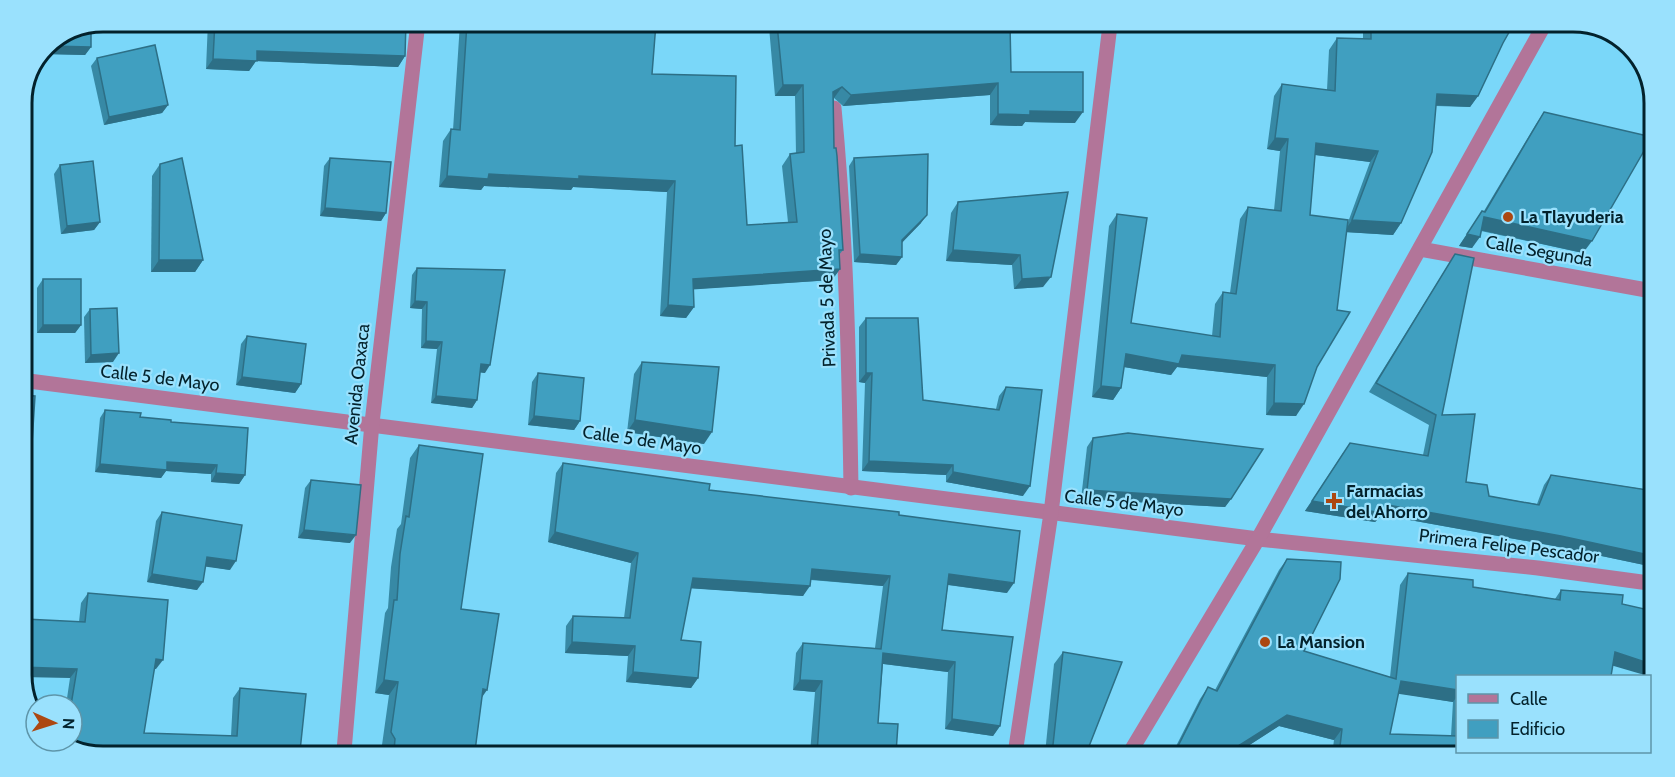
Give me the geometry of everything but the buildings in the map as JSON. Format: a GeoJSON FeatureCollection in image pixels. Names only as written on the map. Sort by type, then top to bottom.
{"type":"FeatureCollection","features":[{"type":"Feature","properties":{"kind":"street","name":"Avenida Oaxaca"},"geometry":{"type":"LineString","coordinates":[[344,746],[372,423],[417,31]]}},
{"type":"Feature","properties":{"kind":"street"},"geometry":{"type":"LineString","coordinates":[[1016,746],[1051,513],[1109,31]]}},
{"type":"Feature","properties":{"kind":"street"},"geometry":{"type":"LineString","coordinates":[[1134,746],[1258,539],[1542,31]]}},
{"type":"Feature","properties":{"kind":"street","name":"Privada 5 de Mayo"},"geometry":{"type":"LineString","coordinates":[[834,108],[847,279],[851,488]]}},
{"type":"Feature","properties":{"kind":"street","name":"Calle Segunda"},"geometry":{"type":"LineString","coordinates":[[1420,249],[1643,289]]}},
{"type":"Feature","properties":{"kind":"street","name":"Calle 5 de Mayo"},"geometry":{"type":"LineString","coordinates":[[32,381],[372,423],[851,488],[1258,539]]}},
{"type":"Feature","properties":{"kind":"street","name":"Primera Felipe Pescador"},"geometry":{"type":"LineString","coordinates":[[1258,539],[1538,568],[1644,582]]}},
{"type":"Feature","properties":{"kind":"place","name":"La Tlayuderia"},"geometry":{"type":"Point","coordinates":[1508,217]}},
{"type":"Feature","properties":{"kind":"place","name":"Farmacias del Ahorro"},"geometry":{"type":"Point","coordinates":[1334,501]}},
{"type":"Feature","properties":{"kind":"place","name":"La Mansion"},"geometry":{"type":"Point","coordinates":[1265,642]}}]}
